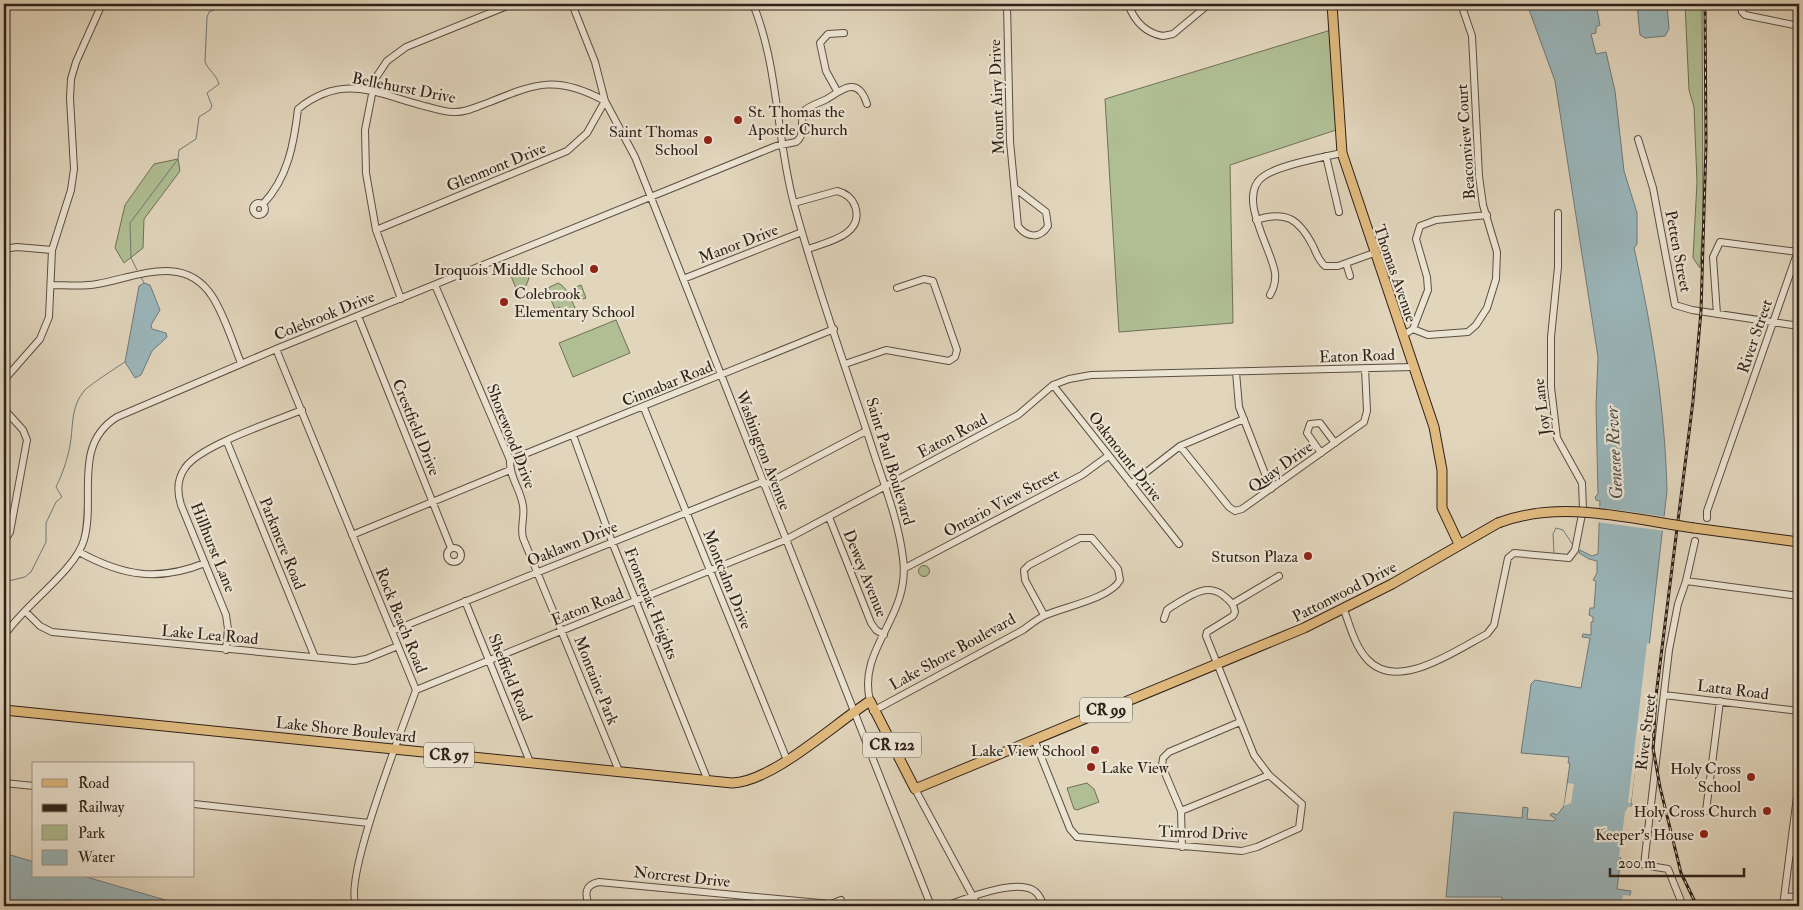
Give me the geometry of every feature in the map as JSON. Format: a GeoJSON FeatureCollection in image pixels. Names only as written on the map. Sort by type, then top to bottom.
{"type":"FeatureCollection","features":[{"type":"Feature","properties":{"kind":"main road","name":"Thomas Avenue"},"geometry":{"type":"LineString","coordinates":[[1332,4],[1342,153],[1439,444],[1442,508],[1459,544]]}},
{"type":"Feature","properties":{"kind":"main road","name":"Pattonwood Drive"},"geometry":{"type":"LineString","coordinates":[[915,789],[1218,665],[1344,610],[1498,523],[1530,513],[1563,511],[1799,542]]}},
{"type":"Feature","properties":{"kind":"main road","name":"Lake Shore Boulevard"},"geometry":{"type":"LineString","coordinates":[[4,710],[732,783],[751,781],[787,760],[870,701]]}},
{"type":"Feature","properties":{"kind":"main road","name":"Saint Paul Boulevard"},"geometry":{"type":"LineString","coordinates":[[870,701],[873,711],[915,789]]}},
{"type":"Feature","properties":{"kind":"street"},"geometry":{"type":"LineString","coordinates":[[4,380],[29,353],[44,333],[49,317],[52,250],[71,190],[74,169],[70,98],[71,79],[76,62],[102,4]]}},
{"type":"Feature","properties":{"kind":"street"},"geometry":{"type":"LineString","coordinates":[[401,299],[376,230],[369,195],[365,157],[367,115],[372,91],[380,69],[395,54],[416,43],[512,4]]}},
{"type":"Feature","properties":{"kind":"street","name":"Washington Avenue"},"geometry":{"type":"LineString","coordinates":[[572,4],[595,62],[605,101],[631,149],[651,197],[931,906]]}},
{"type":"Feature","properties":{"kind":"street","name":"Saint Paul Boulevard"},"geometry":{"type":"LineString","coordinates":[[753,4],[771,64],[794,203],[885,486],[901,543],[904,568],[900,602],[870,664],[867,682],[870,701]]}},
{"type":"Feature","properties":{"kind":"street","name":"Mount Airy Drive"},"geometry":{"type":"LineString","coordinates":[[1007,4],[1010,140],[1018,226],[1035,237],[1042,234],[1048,226],[1046,212],[1016,189]]}},
{"type":"Feature","properties":{"kind":"street"},"geometry":{"type":"LineString","coordinates":[[1128,4],[1133,16],[1142,26],[1163,36],[1172,34],[1209,4]]}},
{"type":"Feature","properties":{"kind":"street","name":"Beaconview Court"},"geometry":{"type":"LineString","coordinates":[[1413,329],[1428,335],[1464,334],[1472,329],[1481,318],[1494,289],[1497,271],[1496,246],[1486,216],[1479,176],[1472,36],[1461,4]]}},
{"type":"Feature","properties":{"kind":"street"},"geometry":{"type":"LineString","coordinates":[[1741,4],[1742,12],[1748,16],[1799,26]]}},
{"type":"Feature","properties":{"kind":"street"},"geometry":{"type":"LineString","coordinates":[[844,34],[828,34],[820,42],[826,71],[837,91],[847,87],[855,88],[862,92],[867,104]]}},
{"type":"Feature","properties":{"kind":"street","name":"Bellehurst Drive"},"geometry":{"type":"LineString","coordinates":[[263,204],[275,189],[288,162],[298,109],[313,97],[330,90],[350,88],[372,91],[454,112],[471,109],[523,88],[545,84],[576,88],[605,101]]}},
{"type":"Feature","properties":{"kind":"street","name":"Colebrook Drive"},"geometry":{"type":"LineString","coordinates":[[80,552],[88,517],[89,458],[94,441],[105,426],[128,411],[241,363],[651,197],[783,144],[799,140],[802,135],[801,115],[805,110],[837,91]]}},
{"type":"Feature","properties":{"kind":"street","name":"Glenmont Drive"},"geometry":{"type":"LineString","coordinates":[[376,230],[567,151],[587,133],[605,101]]}},
{"type":"Feature","properties":{"kind":"street","name":"Petten Street"},"geometry":{"type":"LineString","coordinates":[[1638,139],[1653,188],[1675,305],[1717,314],[1799,326]]}},
{"type":"Feature","properties":{"kind":"street"},"geometry":{"type":"LineString","coordinates":[[1270,295],[1275,285],[1274,266],[1256,220],[1255,190],[1262,177],[1326,156],[1342,153]]}},
{"type":"Feature","properties":{"kind":"street"},"geometry":{"type":"LineString","coordinates":[[1326,156],[1339,212]]}},
{"type":"Feature","properties":{"kind":"street"},"geometry":{"type":"LineString","coordinates":[[794,203],[837,191],[849,197],[856,208],[855,224],[847,234],[808,249]]}},
{"type":"Feature","properties":{"kind":"street","name":"Joy Lane"},"geometry":{"type":"LineString","coordinates":[[1344,610],[1358,645],[1372,664],[1393,672],[1415,670],[1487,634],[1494,626],[1508,558],[1514,553],[1569,558],[1574,550],[1583,509],[1582,483],[1557,438],[1551,387],[1551,337],[1558,267],[1558,213]]}},
{"type":"Feature","properties":{"kind":"street"},"geometry":{"type":"LineString","coordinates":[[1256,220],[1275,216],[1295,220],[1306,232],[1322,264],[1333,267],[1374,253]]}},
{"type":"Feature","properties":{"kind":"street"},"geometry":{"type":"LineString","coordinates":[[1402,336],[1413,329],[1428,290],[1427,277],[1416,239],[1417,230],[1430,221],[1486,216]]}},
{"type":"Feature","properties":{"kind":"street","name":"Manor Drive"},"geometry":{"type":"LineString","coordinates":[[683,279],[802,232]]}},
{"type":"Feature","properties":{"kind":"street"},"geometry":{"type":"LineString","coordinates":[[1717,314],[1713,257],[1720,242],[1799,250]]}},
{"type":"Feature","properties":{"kind":"street"},"geometry":{"type":"LineString","coordinates":[[4,249],[17,247],[52,250]]}},
{"type":"Feature","properties":{"kind":"street","name":"River Street"},"geometry":{"type":"LineString","coordinates":[[1707,518],[1706,511],[1799,250]]}},
{"type":"Feature","properties":{"kind":"street"},"geometry":{"type":"LineString","coordinates":[[1346,263],[1350,276]]}},
{"type":"Feature","properties":{"kind":"street"},"geometry":{"type":"LineString","coordinates":[[51,284],[96,285],[162,270],[188,274],[202,284],[212,296],[241,363]]}},
{"type":"Feature","properties":{"kind":"street"},"geometry":{"type":"LineString","coordinates":[[845,364],[886,350],[949,361],[955,357],[957,350],[933,281],[924,279],[897,288]]}},
{"type":"Feature","properties":{"kind":"street","name":"Shorewood Drive"},"geometry":{"type":"LineString","coordinates":[[435,285],[510,460],[510,470],[523,506],[522,534],[538,572]]}},
{"type":"Feature","properties":{"kind":"street","name":"Crestfield Drive"},"geometry":{"type":"LineString","coordinates":[[358,316],[451,548]]}},
{"type":"Feature","properties":{"kind":"street","name":"Cinnabar Road"},"geometry":{"type":"LineString","coordinates":[[510,460],[644,408],[834,329]]}},
{"type":"Feature","properties":{"kind":"street","name":"Rock Beach Road"},"geometry":{"type":"LineString","coordinates":[[276,349],[416,690],[370,823],[352,894],[357,906]]}},
{"type":"Feature","properties":{"kind":"street","name":"Eaton Road"},"geometry":{"type":"LineString","coordinates":[[416,690],[785,540],[1018,415],[1053,385],[1090,376],[1412,366]]}},
{"type":"Feature","properties":{"kind":"street","name":"Quay Drive"},"geometry":{"type":"LineString","coordinates":[[1180,446],[1232,509],[1242,509],[1366,419],[1365,368]]}},
{"type":"Feature","properties":{"kind":"street"},"geometry":{"type":"LineString","coordinates":[[1236,372],[1238,400],[1271,489]]}},
{"type":"Feature","properties":{"kind":"street","name":"Oakmount Drive"},"geometry":{"type":"LineString","coordinates":[[1053,385],[1179,544]]}},
{"type":"Feature","properties":{"kind":"street","name":"Montcalm Drive"},"geometry":{"type":"LineString","coordinates":[[644,408],[787,760]]}},
{"type":"Feature","properties":{"kind":"street"},"geometry":{"type":"LineString","coordinates":[[4,409],[23,430],[27,446],[10,532],[4,542]]}},
{"type":"Feature","properties":{"kind":"street","name":"Hillhurst Lane"},"geometry":{"type":"LineString","coordinates":[[226,650],[228,629],[226,615],[181,505],[178,483],[184,468],[190,461],[205,451],[302,410]]}},
{"type":"Feature","properties":{"kind":"street"},"geometry":{"type":"LineString","coordinates":[[1131,484],[1180,446],[1244,419]]}},
{"type":"Feature","properties":{"kind":"street"},"geometry":{"type":"LineString","coordinates":[[1321,453],[1307,433],[1310,424],[1316,422],[1322,425],[1335,443]]}},
{"type":"Feature","properties":{"kind":"street","name":"Oaklawn Drive"},"geometry":{"type":"LineString","coordinates":[[392,631],[686,512],[763,483],[866,431]]}},
{"type":"Feature","properties":{"kind":"street","name":"Frontenac Heights"},"geometry":{"type":"LineString","coordinates":[[573,435],[612,542],[708,781]]}},
{"type":"Feature","properties":{"kind":"street","name":"Parkmere Road"},"geometry":{"type":"LineString","coordinates":[[227,442],[314,655]]}},
{"type":"Feature","properties":{"kind":"street","name":"Ontario View Street"},"geometry":{"type":"LineString","coordinates":[[904,568],[1082,475],[1108,456]]}},
{"type":"Feature","properties":{"kind":"street"},"geometry":{"type":"LineString","coordinates":[[352,535],[510,470]]}},
{"type":"Feature","properties":{"kind":"street","name":"Dewey Avenue"},"geometry":{"type":"LineString","coordinates":[[829,516],[871,623],[876,630],[884,635]]}},
{"type":"Feature","properties":{"kind":"street","name":"Lake Shore Boulevard"},"geometry":{"type":"LineString","coordinates":[[873,711],[1023,630],[1044,615],[1086,600],[1118,583],[1120,576],[1118,569],[1092,538],[1080,538],[1029,565],[1024,570],[1024,580],[1044,615]]}},
{"type":"Feature","properties":{"kind":"street","name":"River Street"},"geometry":{"type":"LineString","coordinates":[[1683,906],[1668,869],[1644,865],[1664,695],[1678,604],[1686,581],[1695,541]]}},
{"type":"Feature","properties":{"kind":"street"},"geometry":{"type":"LineString","coordinates":[[4,636],[80,552],[115,569],[143,574],[170,573],[205,563]]}},
{"type":"Feature","properties":{"kind":"street","name":"Montaine Park"},"geometry":{"type":"LineString","coordinates":[[538,572],[619,771]]}},
{"type":"Feature","properties":{"kind":"street"},"geometry":{"type":"LineString","coordinates":[[1164,619],[1170,607],[1205,589],[1216,590],[1232,604],[1279,576]]}},
{"type":"Feature","properties":{"kind":"street"},"geometry":{"type":"LineString","coordinates":[[1686,581],[1799,596]]}},
{"type":"Feature","properties":{"kind":"street","name":"Sheffield Road"},"geometry":{"type":"LineString","coordinates":[[465,601],[530,762]]}},
{"type":"Feature","properties":{"kind":"street","name":"Timrod Drive"},"geometry":{"type":"LineString","coordinates":[[1034,739],[1074,835],[1080,838],[1138,840],[1151,844],[1246,851],[1298,829],[1301,824],[1302,804],[1269,775],[1254,755],[1206,634],[1233,616],[1235,612],[1232,604]]}},
{"type":"Feature","properties":{"kind":"street","name":"Lake Lea Road"},"geometry":{"type":"LineString","coordinates":[[25,611],[40,626],[52,632],[226,650],[362,660],[398,646]]}},
{"type":"Feature","properties":{"kind":"street","name":"Latta Road"},"geometry":{"type":"LineString","coordinates":[[1664,695],[1799,711]]}},
{"type":"Feature","properties":{"kind":"street"},"geometry":{"type":"LineString","coordinates":[[1706,811],[1720,701]]}},
{"type":"Feature","properties":{"kind":"street"},"geometry":{"type":"LineString","coordinates":[[1182,847],[1181,811],[1162,766],[1163,758],[1169,752],[1240,722]]}},
{"type":"Feature","properties":{"kind":"street"},"geometry":{"type":"LineString","coordinates":[[1181,811],[1269,775]]}},
{"type":"Feature","properties":{"kind":"street"},"geometry":{"type":"LineString","coordinates":[[1783,906],[1799,781]]}},
{"type":"Feature","properties":{"kind":"street"},"geometry":{"type":"LineString","coordinates":[[4,783],[32,786]]}},
{"type":"Feature","properties":{"kind":"street","name":"Saint Paul Boulevard"},"geometry":{"type":"LineString","coordinates":[[915,789],[978,906]]}},
{"type":"Feature","properties":{"kind":"street"},"geometry":{"type":"LineString","coordinates":[[195,804],[370,823]]}},
{"type":"Feature","properties":{"kind":"street"},"geometry":{"type":"LineString","coordinates":[[1790,853],[1799,854]]}},
{"type":"Feature","properties":{"kind":"street","name":"Norcrest Drive"},"geometry":{"type":"LineString","coordinates":[[589,906],[586,888],[599,882],[831,904],[842,900]]}},
{"type":"Feature","properties":{"kind":"street"},"geometry":{"type":"LineString","coordinates":[[945,906],[1015,886],[1031,889],[1039,894],[1044,906]]}},
{"type":"Feature","properties":{"kind":"street"},"geometry":{"type":"LineString","coordinates":[[1784,896],[1799,898]]}},
{"type":"Feature","properties":{"kind":"street","name":"Norcrest Drive"},"geometry":{"type":"LineString","coordinates":[[779,906],[795,901]]}},
{"type":"Feature","properties":{"kind":"green space"},"geometry":{"type":"Polygon","coordinates":[[[1685,4],[1702,4],[1703,221],[1700,268],[1693,258],[1697,182],[1694,107],[1689,90],[1685,4]]]}},
{"type":"Feature","properties":{"kind":"green space"},"geometry":{"type":"Polygon","coordinates":[[[1331,30],[1339,129],[1230,165],[1233,323],[1119,332],[1105,99],[1331,30]]]}},
{"type":"Feature","properties":{"kind":"green space"},"geometry":{"type":"Polygon","coordinates":[[[178,159],[180,171],[144,219],[143,248],[124,263],[115,248],[125,205],[154,164],[178,159]]]}},
{"type":"Feature","properties":{"kind":"green space"},"geometry":{"type":"Polygon","coordinates":[[[525,269],[529,278],[526,286],[517,291],[511,276],[525,269]]]}},
{"type":"Feature","properties":{"kind":"green space"},"geometry":{"type":"Polygon","coordinates":[[[558,283],[566,290],[575,308],[562,313],[560,307],[555,309],[546,289],[558,283]]]}},
{"type":"Feature","properties":{"kind":"green space"},"geometry":{"type":"Polygon","coordinates":[[[581,285],[586,298],[577,301],[571,289],[581,285]]]}},
{"type":"Feature","properties":{"kind":"green space"},"geometry":{"type":"Polygon","coordinates":[[[616,320],[630,353],[573,377],[559,343],[616,320]]]}},
{"type":"Feature","properties":{"kind":"green space"},"geometry":{"type":"Polygon","coordinates":[[[924,565],[930,571],[924,577],[918,571],[924,565]]]}},
{"type":"Feature","properties":{"kind":"green space"},"geometry":{"type":"Polygon","coordinates":[[[1087,783],[1094,789],[1099,802],[1077,810],[1074,809],[1067,788],[1087,783]]]}},
{"type":"Feature","properties":{"kind":"water","name":"Genesee River"},"geometry":{"type":"Polygon","coordinates":[[[1527,4],[1596,4],[1600,25],[1596,27],[1596,33],[1591,34],[1596,54],[1606,52],[1615,91],[1624,171],[1637,213],[1637,244],[1634,248],[1652,338],[1664,430],[1667,491],[1631,803],[1633,805],[1629,807],[1626,816],[1617,889],[1631,891],[1627,906],[1523,906],[1502,903],[1502,897],[1446,897],[1454,812],[1522,818],[1523,807],[1528,808],[1527,819],[1554,821],[1556,819],[1550,815],[1552,813],[1557,815],[1564,806],[1570,763],[1568,763],[1569,757],[1521,753],[1531,684],[1535,680],[1581,688],[1590,638],[1582,637],[1583,634],[1591,635],[1591,622],[1593,622],[1593,617],[1589,615],[1590,608],[1594,608],[1596,581],[1593,580],[1597,573],[1597,561],[1579,553],[1580,550],[1592,556],[1598,554],[1600,501],[1596,500],[1595,497],[1598,494],[1596,406],[1598,357],[1555,81],[1527,4]]]}},
{"type":"Feature","properties":{"kind":"water"},"geometry":{"type":"Polygon","coordinates":[[[1637,4],[1667,4],[1669,29],[1665,36],[1645,38],[1640,35],[1637,4]]]}},
{"type":"Feature","properties":{"kind":"water"},"geometry":{"type":"Polygon","coordinates":[[[144,283],[150,285],[160,310],[151,325],[152,329],[166,333],[167,337],[152,351],[141,375],[135,378],[125,362],[139,286],[144,283]]]}},
{"type":"Feature","properties":{"kind":"water"},"geometry":{"type":"Polygon","coordinates":[[[4,853],[32,861],[32,878],[90,878],[186,906],[4,906],[4,853]]]}},
{"type":"Feature","properties":{"kind":"pier"},"geometry":{"type":"Polygon","coordinates":[[[1597,507],[1667,517],[1665,531],[1596,522],[1597,507]]]}},
{"type":"Feature","properties":{"kind":"pier"},"geometry":{"type":"Polygon","coordinates":[[[1647,643],[1652,644],[1631,803],[1628,803],[1647,643]]]}},
{"type":"Feature","properties":{"kind":"pier"},"geometry":{"type":"Polygon","coordinates":[[[1568,783],[1574,784],[1571,803],[1564,806],[1568,783]]]}},
{"type":"Feature","properties":{"kind":"pier"},"geometry":{"type":"Polygon","coordinates":[[[1629,806],[1633,808],[1629,810],[1623,857],[1619,857],[1625,812],[1629,806]]]}},
{"type":"Feature","properties":{"kind":"pier"},"geometry":{"type":"Polygon","coordinates":[[[1623,895],[1633,896],[1630,906],[1621,906],[1623,895]]]}},
{"type":"Feature","properties":{"kind":"waterway"},"geometry":{"type":"LineString","coordinates":[[137,270],[131,258],[130,223],[178,159],[179,150],[196,139],[199,117],[210,110],[212,106],[207,93],[219,84],[205,62],[207,17],[209,12],[228,4]]}},
{"type":"Feature","properties":{"kind":"waterway"},"geometry":{"type":"LineString","coordinates":[[141,277],[144,283]]}},
{"type":"Feature","properties":{"kind":"waterway"},"geometry":{"type":"LineString","coordinates":[[4,582],[25,577],[31,572],[46,542],[46,523],[56,502],[62,497],[56,487],[67,458],[77,402],[84,391],[91,385],[125,362]]}},
{"type":"Feature","properties":{"kind":"waterway"},"geometry":{"type":"LineString","coordinates":[[1554,553],[1553,534],[1556,528],[1563,530],[1573,545]]}},
{"type":"Feature","properties":{"kind":"railway"},"geometry":{"type":"LineString","coordinates":[[1697,906],[1681,873],[1660,787],[1653,748],[1656,696],[1693,401],[1701,311],[1706,145],[1705,4]]}},
{"type":"Feature","properties":{"kind":"place","name":"St. Thomas the Apostle Church"},"geometry":{"type":"Point","coordinates":[738,120]}},
{"type":"Feature","properties":{"kind":"place","name":"Saint Thomas School"},"geometry":{"type":"Point","coordinates":[708,140]}},
{"type":"Feature","properties":{"kind":"place","name":"Iroquois Middle School"},"geometry":{"type":"Point","coordinates":[594,269]}},
{"type":"Feature","properties":{"kind":"place","name":"Colebrook Elementary School"},"geometry":{"type":"Point","coordinates":[504,302]}},
{"type":"Feature","properties":{"kind":"place","name":"Stutson Plaza"},"geometry":{"type":"Point","coordinates":[1308,556]}},
{"type":"Feature","properties":{"kind":"place","name":"Lake View School"},"geometry":{"type":"Point","coordinates":[1095,750]}},
{"type":"Feature","properties":{"kind":"place","name":"Lake View"},"geometry":{"type":"Point","coordinates":[1091,767]}},
{"type":"Feature","properties":{"kind":"place","name":"Holy Cross School"},"geometry":{"type":"Point","coordinates":[1751,777]}},
{"type":"Feature","properties":{"kind":"place","name":"Holy Cross Church"},"geometry":{"type":"Point","coordinates":[1767,811]}},
{"type":"Feature","properties":{"kind":"place","name":"Keeper's House"},"geometry":{"type":"Point","coordinates":[1704,834]}}]}
